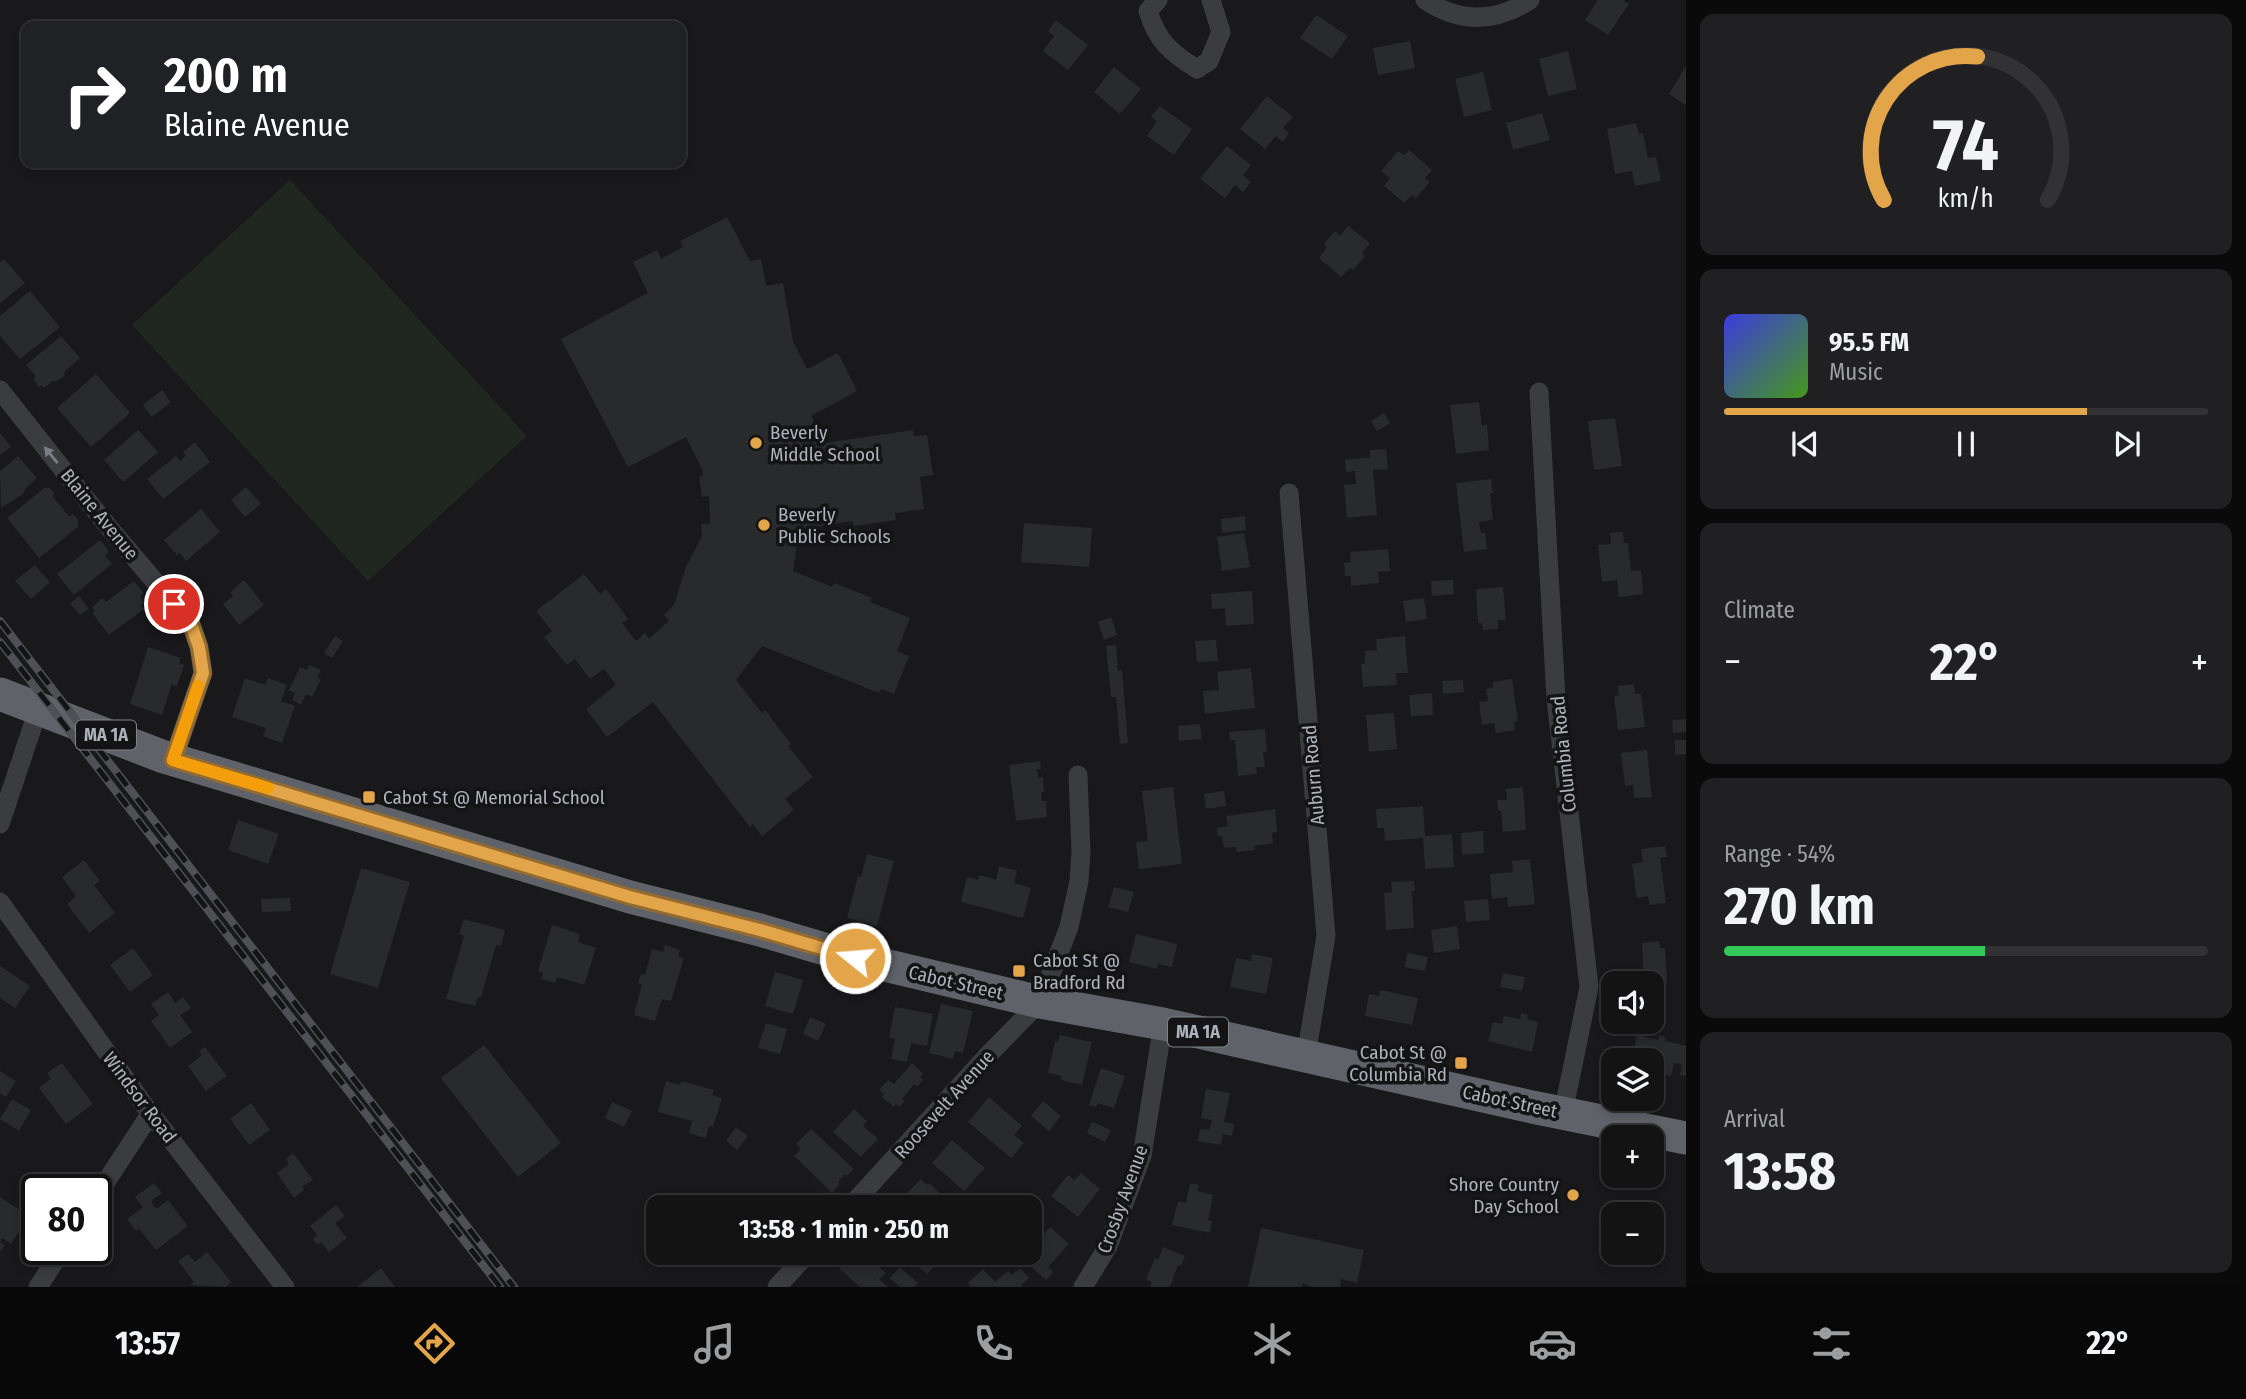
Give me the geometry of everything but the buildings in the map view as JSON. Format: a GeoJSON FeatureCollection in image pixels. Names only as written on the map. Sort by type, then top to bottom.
{"type":"FeatureCollection","features":[{"type":"Feature","properties":{"kind":"highway","name":"Cabot Street"},"geometry":{"type":"LineString","coordinates":[[0,694],[173,760],[630,897],[760,930],[855,958],[1040,1002],[1163,1024],[1686,1138]]}},
{"type":"Feature","properties":{"kind":"street"},"geometry":{"type":"LineString","coordinates":[[1157,0],[1148,11],[1154,29],[1172,54],[1197,69],[1209,61],[1221,33],[1211,0]]}},
{"type":"Feature","properties":{"kind":"street"},"geometry":{"type":"LineString","coordinates":[[1425,0],[1442,11],[1489,18],[1513,11],[1530,0]]}},
{"type":"Feature","properties":{"kind":"street","name":"Blaine Avenue"},"geometry":{"type":"LineString","coordinates":[[0,390],[106,524],[191,624],[199,647],[203,673],[173,760]]}},
{"type":"Feature","properties":{"kind":"street","name":"Columbia Road"},"geometry":{"type":"LineString","coordinates":[[1539,392],[1556,699],[1589,987],[1563,1113]]}},
{"type":"Feature","properties":{"kind":"street","name":"Auburn Road"},"geometry":{"type":"LineString","coordinates":[[1289,493],[1326,936],[1306,1056]]}},
{"type":"Feature","properties":{"kind":"street"},"geometry":{"type":"LineString","coordinates":[[0,824],[38,710]]}},
{"type":"Feature","properties":{"kind":"street"},"geometry":{"type":"LineString","coordinates":[[1040,1002],[1069,926],[1079,881],[1081,852],[1077,775]]}},
{"type":"Feature","properties":{"kind":"street","name":"Windsor Road"},"geometry":{"type":"LineString","coordinates":[[0,902],[151,1113],[285,1287]]}},
{"type":"Feature","properties":{"kind":"street","name":"Roosevelt Avenue"},"geometry":{"type":"LineString","coordinates":[[861,1195],[1040,1002]]}},
{"type":"Feature","properties":{"kind":"street","name":"Crosby Avenue"},"geometry":{"type":"LineString","coordinates":[[1083,1287],[1108,1246],[1142,1156],[1163,1024]]}},
{"type":"Feature","properties":{"kind":"street"},"geometry":{"type":"LineString","coordinates":[[111,1174],[151,1113]]}},
{"type":"Feature","properties":{"kind":"street"},"geometry":{"type":"LineString","coordinates":[[38,1287],[52,1265]]}},
{"type":"Feature","properties":{"kind":"street"},"geometry":{"type":"LineString","coordinates":[[777,1287],[797,1265]]}},
{"type":"Feature","properties":{"kind":"shaded area"},"geometry":{"type":"Polygon","coordinates":[[[290,180],[527,436],[368,581],[132,325],[290,180]]]}},
{"type":"Feature","properties":{"kind":"railway"},"geometry":{"type":"LineString","coordinates":[[0,621],[514,1287]]}},
{"type":"Feature","properties":{"kind":"railway"},"geometry":{"type":"LineString","coordinates":[[0,642],[500,1287]]}},
{"type":"Feature","properties":{"kind":"slow traffic"},"geometry":{"type":"LineString","coordinates":[[198,686],[173,760],[268,788]]}},
{"type":"Feature","properties":{"kind":"place","name":"Beverly Middle School"},"geometry":{"type":"Point","coordinates":[756,443]}},
{"type":"Feature","properties":{"kind":"place","name":"Beverly Public Schools"},"geometry":{"type":"Point","coordinates":[764,525]}},
{"type":"Feature","properties":{"kind":"place","name":"Cabot St @ Memorial School"},"geometry":{"type":"Point","coordinates":[369,797]}},
{"type":"Feature","properties":{"kind":"place","name":"Cabot St @ Bradford Rd"},"geometry":{"type":"Point","coordinates":[1019,971]}},
{"type":"Feature","properties":{"kind":"place","name":"Cabot St @ Columbia Rd"},"geometry":{"type":"Point","coordinates":[1461,1063]}},
{"type":"Feature","properties":{"kind":"place","name":"Shore Country Day School"},"geometry":{"type":"Point","coordinates":[1573,1195]}},
{"type":"Feature","properties":{"kind":"route"},"geometry":{"type":"LineString","coordinates":[[174,604],[191,624],[199,647],[203,673],[173,760],[630,897],[760,930],[855,958]]}}]}
